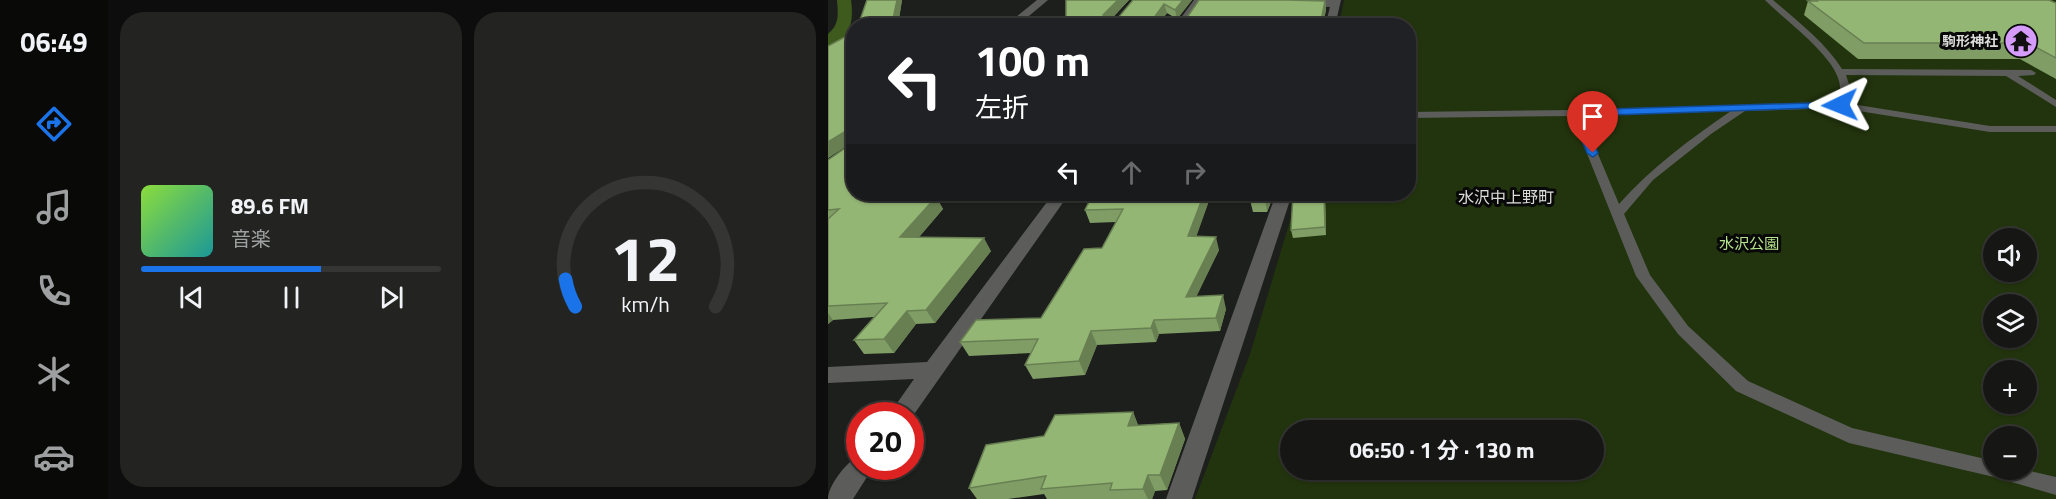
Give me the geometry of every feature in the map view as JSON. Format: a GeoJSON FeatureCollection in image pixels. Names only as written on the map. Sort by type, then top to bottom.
{"type":"FeatureCollection","features":[{"type":"Feature","properties":{"kind":"street"},"geometry":{"type":"LineString","coordinates":[[1020,18],[1043,0]]}},
{"type":"Feature","properties":{"kind":"street"},"geometry":{"type":"LineString","coordinates":[[1186,18],[1199,0]]}},
{"type":"Feature","properties":{"kind":"street"},"geometry":{"type":"LineString","coordinates":[[1288,2],[1335,2],[1332,18]]}},
{"type":"Feature","properties":{"kind":"street"},"geometry":{"type":"LineString","coordinates":[[910,402],[1056,201]]}},
{"type":"Feature","properties":{"kind":"street"},"geometry":{"type":"LineString","coordinates":[[1179,499],[1282,201]]}},
{"type":"Feature","properties":{"kind":"street"},"geometry":{"type":"LineString","coordinates":[[828,375],[933,370]]}},
{"type":"Feature","properties":{"kind":"street"},"geometry":{"type":"LineString","coordinates":[[838,499],[852,480]]}},
{"type":"Feature","properties":{"kind":"lane"},"geometry":{"type":"LineString","coordinates":[[1769,0],[1821,47],[1840,72],[1846,86],[1840,105]]}},
{"type":"Feature","properties":{"kind":"lane"},"geometry":{"type":"LineString","coordinates":[[1840,72],[2031,73]]}},
{"type":"Feature","properties":{"kind":"lane"},"geometry":{"type":"LineString","coordinates":[[2008,73],[2056,104]]}},
{"type":"Feature","properties":{"kind":"lane"},"geometry":{"type":"LineString","coordinates":[[1416,115],[1576,113],[1840,105],[1990,129],[2056,129]]}},
{"type":"Feature","properties":{"kind":"lane"},"geometry":{"type":"LineString","coordinates":[[1618,213],[1649,178],[1707,132],[1742,109]]}},
{"type":"Feature","properties":{"kind":"lane"},"geometry":{"type":"LineString","coordinates":[[1576,113],[1643,276],[1683,330],[1742,386],[1849,435],[1983,466]]}},
{"type":"Feature","properties":{"kind":"lane"},"geometry":{"type":"LineString","coordinates":[[2034,480],[2056,486]]}},
{"type":"Feature","properties":{"kind":"green space","name":"水沢公園"},"geometry":{"type":"Polygon","coordinates":[[[1344,0],[2056,0],[2056,499],[1195,499],[1250,354],[1296,201],[1416,201],[1416,18],[1340,18],[1344,0]]]}},
{"type":"Feature","properties":{"kind":"building"},"geometry":{"type":"Polygon","coordinates":[[[867,0],[897,0],[893,18],[861,18],[867,0]]]}},
{"type":"Feature","properties":{"kind":"building"},"geometry":{"type":"Polygon","coordinates":[[[1066,0],[1118,0],[1103,15],[1104,18],[1066,18],[1066,0]]]}},
{"type":"Feature","properties":{"kind":"building"},"geometry":{"type":"Polygon","coordinates":[[[1133,0],[1183,0],[1175,10],[1164,4],[1154,18],[1118,18],[1133,0]]]}},
{"type":"Feature","properties":{"kind":"building"},"geometry":{"type":"Polygon","coordinates":[[[1199,0],[1325,1],[1322,18],[1187,18],[1199,0]]]}},
{"type":"Feature","properties":{"kind":"building"},"geometry":{"type":"Polygon","coordinates":[[[2049,0],[2056,3],[2056,58],[2028,43],[1864,43],[1808,1],[2049,0]]]}},
{"type":"Feature","properties":{"kind":"building"},"geometry":{"type":"Polygon","coordinates":[[[846,36],[846,131],[828,142],[828,46],[846,36]]]}},
{"type":"Feature","properties":{"kind":"building"},"geometry":{"type":"Polygon","coordinates":[[[846,147],[846,201],[932,201],[900,237],[984,238],[926,310],[907,311],[884,339],[854,340],[887,303],[828,306],[828,219],[839,209],[828,210],[828,160],[846,147]]]}},
{"type":"Feature","properties":{"kind":"building"},"geometry":{"type":"Polygon","coordinates":[[[1090,201],[1201,201],[1188,236],[1216,237],[1186,297],[1223,295],[1216,318],[1154,320],[1151,328],[1091,331],[1079,361],[1025,365],[1038,339],[960,342],[976,320],[1041,318],[1084,249],[1102,248],[1123,209],[1085,210],[1090,201]]]}},
{"type":"Feature","properties":{"kind":"building"},"geometry":{"type":"Polygon","coordinates":[[[1293,201],[1324,201],[1325,227],[1291,230],[1293,201]]]}},
{"type":"Feature","properties":{"kind":"building"},"geometry":{"type":"Polygon","coordinates":[[[1133,412],[1128,426],[1179,423],[1160,475],[1148,475],[1143,489],[1110,490],[1112,483],[1041,489],[1046,476],[969,488],[986,445],[1044,436],[1055,415],[1133,412]]]}},
{"type":"Feature","properties":{"kind":"waterway"},"geometry":{"type":"LineString","coordinates":[[828,41],[845,24],[844,0]]}},
{"type":"Feature","properties":{"kind":"place","name":"駒形神社"},"geometry":{"type":"Point","coordinates":[2021,41]}},
{"type":"Feature","properties":{"kind":"district","name":"水沢中上野町"},"geometry":{"type":"Point","coordinates":[1506,197]}},
{"type":"Feature","properties":{"kind":"route"},"geometry":{"type":"LineString","coordinates":[[1593,153],[1576,113],[1840,105]]}}]}
